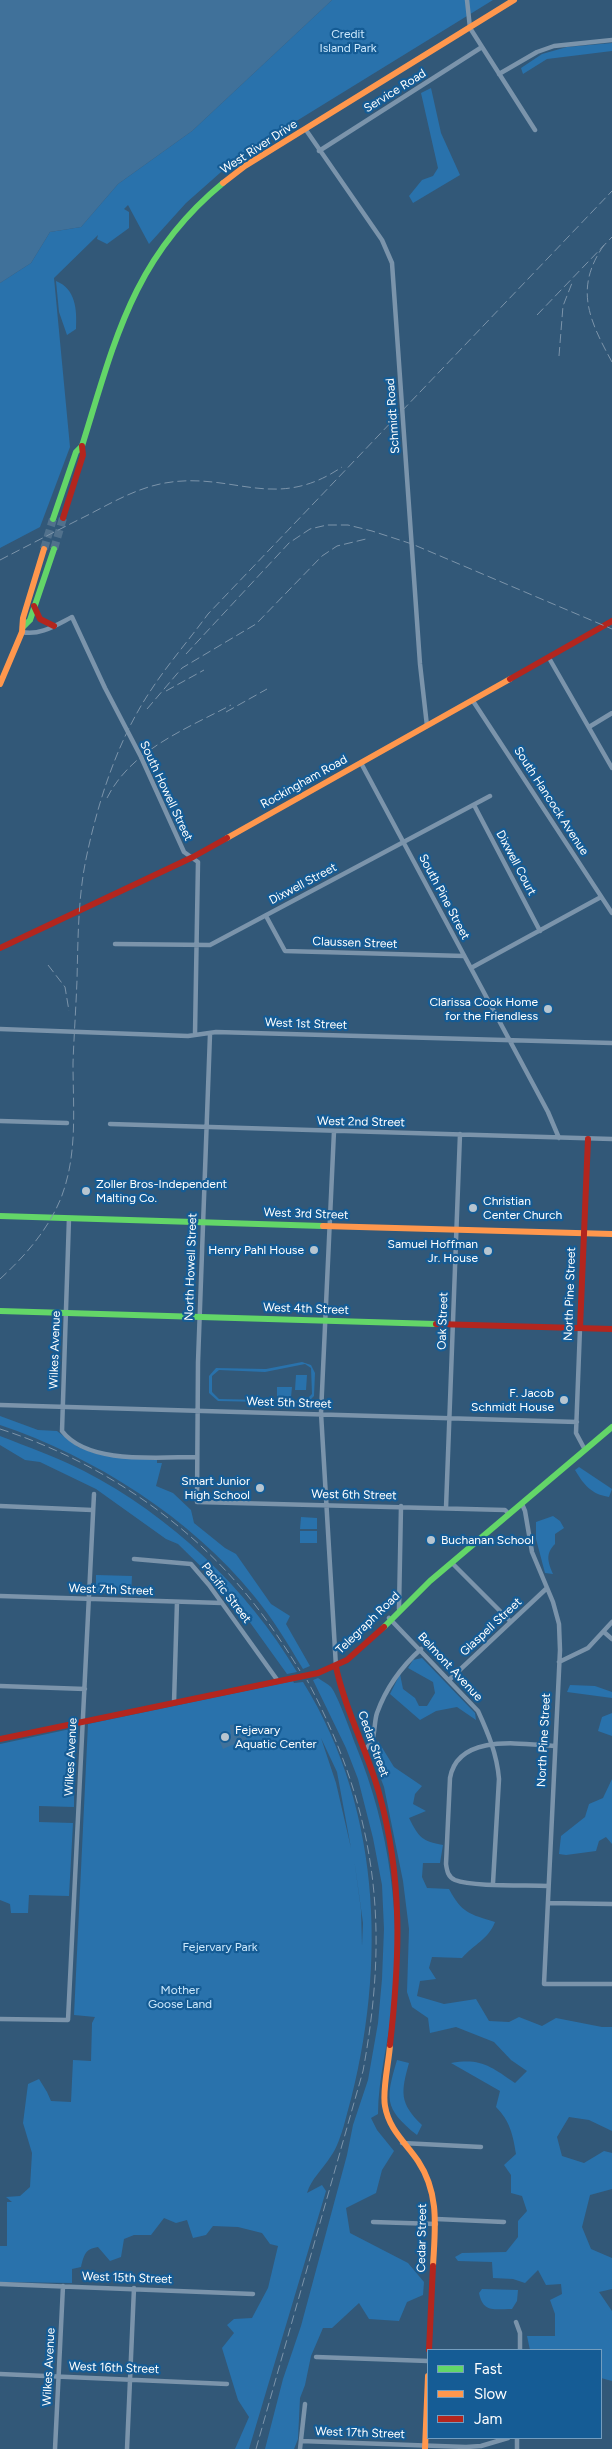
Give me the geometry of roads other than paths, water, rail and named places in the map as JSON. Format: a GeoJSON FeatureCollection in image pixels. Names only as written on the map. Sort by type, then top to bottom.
{"type":"FeatureCollection","features":[{"type":"Feature","properties":{"kind":"street"},"geometry":{"type":"LineString","coordinates":[[467,0],[470,28],[535,130]]}},
{"type":"Feature","properties":{"kind":"street","name":"West River Drive"},"geometry":{"type":"LineString","coordinates":[[63,518],[83,455],[82,446],[129,306],[145,272],[165,243],[190,213],[218,187],[245,166],[514,0]]}},
{"type":"Feature","properties":{"kind":"street"},"geometry":{"type":"LineString","coordinates":[[499,74],[537,52],[554,46],[612,40]]}},
{"type":"Feature","properties":{"kind":"street","name":"Service Road"},"geometry":{"type":"LineString","coordinates":[[319,151],[482,47]]}},
{"type":"Feature","properties":{"kind":"street","name":"Schmidt Road"},"geometry":{"type":"LineString","coordinates":[[306,130],[382,240],[392,264],[420,664],[427,726]]}},
{"type":"Feature","properties":{"kind":"street","name":"West River Drive"},"geometry":{"type":"LineString","coordinates":[[53,520],[76,452],[82,446]]}},
{"type":"Feature","properties":{"kind":"street"},"geometry":{"type":"LineString","coordinates":[[22,630],[23,618],[44,549]]}},
{"type":"Feature","properties":{"kind":"street"},"geometry":{"type":"LineString","coordinates":[[0,684],[22,630],[30,620],[54,549]]}},
{"type":"Feature","properties":{"kind":"street"},"geometry":{"type":"LineString","coordinates":[[34,606],[40,619],[54,626]]}},
{"type":"Feature","properties":{"kind":"street","name":"South Howell Street"},"geometry":{"type":"LineString","coordinates":[[22,630],[32,634],[72,617],[105,688],[141,757],[184,852],[193,857],[200,867],[195,1034]]}},
{"type":"Feature","properties":{"kind":"street","name":"Rockingham Road"},"geometry":{"type":"LineString","coordinates":[[0,948],[193,857],[612,621]]}},
{"type":"Feature","properties":{"kind":"street"},"geometry":{"type":"LineString","coordinates":[[549,658],[612,768]]}},
{"type":"Feature","properties":{"kind":"street","name":"South Hancock Avenue"},"geometry":{"type":"LineString","coordinates":[[473,701],[612,913]]}},
{"type":"Feature","properties":{"kind":"street"},"geometry":{"type":"LineString","coordinates":[[589,727],[612,713]]}},
{"type":"Feature","properties":{"kind":"street","name":"South Pine Street"},"geometry":{"type":"LineString","coordinates":[[361,763],[508,1040]]}},
{"type":"Feature","properties":{"kind":"street","name":"Dixwell Street"},"geometry":{"type":"LineString","coordinates":[[115,944],[210,945],[490,796]]}},
{"type":"Feature","properties":{"kind":"street","name":"Dixwell Court"},"geometry":{"type":"LineString","coordinates":[[474,805],[540,931]]}},
{"type":"Feature","properties":{"kind":"street"},"geometry":{"type":"LineString","coordinates":[[470,968],[601,897]]}},
{"type":"Feature","properties":{"kind":"street","name":"Claussen Street"},"geometry":{"type":"LineString","coordinates":[[266,916],[285,951],[464,956]]}},
{"type":"Feature","properties":{"kind":"street","name":"West 1st Street"},"geometry":{"type":"LineString","coordinates":[[0,1029],[188,1036],[216,1032],[612,1042]]}},
{"type":"Feature","properties":{"kind":"street","name":"North Howell Street"},"geometry":{"type":"LineString","coordinates":[[197,1502],[199,1316],[210,1034]]}},
{"type":"Feature","properties":{"kind":"street"},"geometry":{"type":"LineString","coordinates":[[508,1040],[559,1138]]}},
{"type":"Feature","properties":{"kind":"street"},"geometry":{"type":"LineString","coordinates":[[0,1121],[67,1123]]}},
{"type":"Feature","properties":{"kind":"street","name":"West 2nd Street"},"geometry":{"type":"LineString","coordinates":[[110,1124],[612,1139]]}},
{"type":"Feature","properties":{"kind":"street","name":"Cedar Street"},"geometry":{"type":"LineString","coordinates":[[334,1131],[321,1413],[336,1668],[340,1686],[365,1749],[379,1794],[389,1837],[398,1905],[397,2001],[384,2092],[386,2112],[402,2142],[418,2161],[435,2201],[436,2222],[430,2349]]}},
{"type":"Feature","properties":{"kind":"street","name":"Oak Street"},"geometry":{"type":"LineString","coordinates":[[446,1508],[460,1134]]}},
{"type":"Feature","properties":{"kind":"street","name":"North Pine Street"},"geometry":{"type":"LineString","coordinates":[[584,1448],[578,1440],[577,1422],[588,1139]]}},
{"type":"Feature","properties":{"kind":"street","name":"West 3rd Street"},"geometry":{"type":"LineString","coordinates":[[0,1216],[612,1234]]}},
{"type":"Feature","properties":{"kind":"street","name":"Wilkes Avenue"},"geometry":{"type":"LineString","coordinates":[[69,1218],[62,1431],[74,1442],[99,1452],[122,1456],[197,1457]]}},
{"type":"Feature","properties":{"kind":"street","name":"West 4th Street"},"geometry":{"type":"LineString","coordinates":[[0,1311],[612,1329]]}},
{"type":"Feature","properties":{"kind":"street","name":"West 5th Street"},"geometry":{"type":"LineString","coordinates":[[0,1405],[577,1422]]}},
{"type":"Feature","properties":{"kind":"street","name":"Telegraph Road"},"geometry":{"type":"LineString","coordinates":[[0,1740],[336,1668],[367,1642],[399,1609],[522,1504],[584,1448],[612,1427]]}},
{"type":"Feature","properties":{"kind":"street","name":"Wilkes Avenue"},"geometry":{"type":"LineString","coordinates":[[0,2019],[68,2020],[94,1494]]}},
{"type":"Feature","properties":{"kind":"street","name":"West 6th Street"},"geometry":{"type":"LineString","coordinates":[[197,1502],[401,1506],[505,1510],[509,1514]]}},
{"type":"Feature","properties":{"kind":"street","name":"North Pine Street"},"geometry":{"type":"LineString","coordinates":[[522,1504],[525,1511],[532,1552],[559,1624],[559,1662],[544,1984],[612,1984]]}},
{"type":"Feature","properties":{"kind":"street"},"geometry":{"type":"LineString","coordinates":[[0,1506],[92,1510]]}},
{"type":"Feature","properties":{"kind":"street"},"geometry":{"type":"LineString","coordinates":[[399,1609],[401,1506]]}},
{"type":"Feature","properties":{"kind":"street","name":"Pacific Street"},"geometry":{"type":"LineString","coordinates":[[134,1559],[191,1564],[222,1603],[278,1681]]}},
{"type":"Feature","properties":{"kind":"street"},"geometry":{"type":"LineString","coordinates":[[452,1563],[511,1622]]}},
{"type":"Feature","properties":{"kind":"street","name":"Glaspell Street"},"geometry":{"type":"LineString","coordinates":[[449,1680],[547,1588]]}},
{"type":"Feature","properties":{"kind":"street","name":"West 7th Street"},"geometry":{"type":"LineString","coordinates":[[0,1596],[222,1603]]}},
{"type":"Feature","properties":{"kind":"street"},"geometry":{"type":"LineString","coordinates":[[174,1703],[177,1602]]}},
{"type":"Feature","properties":{"kind":"street","name":"Belmont Avenue"},"geometry":{"type":"LineString","coordinates":[[390,1618],[478,1711],[492,1744],[499,1779],[493,1883]]}},
{"type":"Feature","properties":{"kind":"street"},"geometry":{"type":"LineString","coordinates":[[559,1662],[582,1653],[612,1622]]}},
{"type":"Feature","properties":{"kind":"street"},"geometry":{"type":"LineString","coordinates":[[604,1632],[612,1639]]}},
{"type":"Feature","properties":{"kind":"street"},"geometry":{"type":"LineString","coordinates":[[365,1749],[374,1736],[376,1717],[391,1684],[400,1669],[420,1649]]}},
{"type":"Feature","properties":{"kind":"street"},"geometry":{"type":"LineString","coordinates":[[0,1686],[85,1689]]}},
{"type":"Feature","properties":{"kind":"street"},"geometry":{"type":"LineString","coordinates":[[548,1886],[455,1880],[447,1872],[448,1820],[452,1765],[469,1751],[492,1744],[554,1746]]}},
{"type":"Feature","properties":{"kind":"street"},"geometry":{"type":"LineString","coordinates":[[548,1903],[612,1904]]}},
{"type":"Feature","properties":{"kind":"street"},"geometry":{"type":"LineString","coordinates":[[0,2019],[0,2025]]}},
{"type":"Feature","properties":{"kind":"street"},"geometry":{"type":"LineString","coordinates":[[402,2142],[481,2146]]}},
{"type":"Feature","properties":{"kind":"street"},"geometry":{"type":"LineString","coordinates":[[373,2222],[504,2222]]}},
{"type":"Feature","properties":{"kind":"street","name":"West 15th Street"},"geometry":{"type":"LineString","coordinates":[[0,2284],[252,2294]]}},
{"type":"Feature","properties":{"kind":"street","name":"Wilkes Avenue"},"geometry":{"type":"LineString","coordinates":[[55,2449],[62,2286]]}},
{"type":"Feature","properties":{"kind":"street"},"geometry":{"type":"LineString","coordinates":[[127,2449],[134,2288]]}},
{"type":"Feature","properties":{"kind":"street"},"geometry":{"type":"LineString","coordinates":[[516,2322],[520,2334],[520,2349]]}},
{"type":"Feature","properties":{"kind":"street"},"geometry":{"type":"LineString","coordinates":[[316,2357],[427,2361]]}},
{"type":"Feature","properties":{"kind":"street","name":"West 16th Street"},"geometry":{"type":"LineString","coordinates":[[0,2374],[130,2378],[227,2384]]}},
{"type":"Feature","properties":{"kind":"street"},"geometry":{"type":"LineString","coordinates":[[425,2447],[427,2400]]}},
{"type":"Feature","properties":{"kind":"street"},"geometry":{"type":"LineString","coordinates":[[300,2449],[305,2404]]}},
{"type":"Feature","properties":{"kind":"street","name":"West 17th Street"},"geometry":{"type":"LineString","coordinates":[[301,2441],[425,2447],[476,2447],[504,2439]]}},
{"type":"Feature","properties":{"kind":"tunnel"},"geometry":{"type":"LineString","coordinates":[[54,549],[63,518]]}},
{"type":"Feature","properties":{"kind":"tunnel"},"geometry":{"type":"LineString","coordinates":[[44,549],[53,519]]}},
{"type":"Feature","properties":{"kind":"railway"},"geometry":{"type":"LineString","coordinates":[[0,1279],[27,1252],[43,1232],[61,1198],[70,1165],[74,1114],[73,1063],[79,919],[83,874],[103,793],[119,750],[139,709],[164,671],[208,614],[612,191]]}},
{"type":"Feature","properties":{"kind":"railway"},"geometry":{"type":"LineString","coordinates":[[537,315],[612,237]]}},
{"type":"Feature","properties":{"kind":"railway"},"geometry":{"type":"LineString","coordinates":[[604,245],[589,276],[587,290],[591,318],[612,362]]}},
{"type":"Feature","properties":{"kind":"railway"},"geometry":{"type":"LineString","coordinates":[[559,356],[563,306],[572,283]]}},
{"type":"Feature","properties":{"kind":"railway"},"geometry":{"type":"LineString","coordinates":[[0,560],[116,500],[155,485],[189,481],[254,488],[295,487],[318,480],[342,467]]}},
{"type":"Feature","properties":{"kind":"railway"},"geometry":{"type":"LineString","coordinates":[[186,654],[289,543],[310,529],[327,525],[348,525],[412,544],[612,629]]}},
{"type":"Feature","properties":{"kind":"railway"},"geometry":{"type":"LineString","coordinates":[[147,709],[182,668],[256,624],[322,556],[337,546],[366,539]]}},
{"type":"Feature","properties":{"kind":"railway"},"geometry":{"type":"LineString","coordinates":[[166,691],[204,670]]}},
{"type":"Feature","properties":{"kind":"railway"},"geometry":{"type":"LineString","coordinates":[[226,712],[267,689]]}},
{"type":"Feature","properties":{"kind":"railway"},"geometry":{"type":"LineString","coordinates":[[107,798],[117,781],[145,754],[178,732],[231,705]]}},
{"type":"Feature","properties":{"kind":"railway"},"geometry":{"type":"LineString","coordinates":[[48,965],[65,987],[69,1011]]}},
{"type":"Feature","properties":{"kind":"railway"},"geometry":{"type":"LineString","coordinates":[[0,1429],[33,1441],[97,1471],[158,1510],[186,1532],[212,1556],[245,1592],[270,1625],[300,1671]]}},
{"type":"Feature","properties":{"kind":"railway"},"geometry":{"type":"LineString","coordinates":[[256,2449],[363,2071],[371,2018],[375,1967],[376,1918],[371,1870],[363,1823],[349,1776],[331,1729],[307,1680]]}},
{"type":"Feature","properties":{"kind":"place","name":"Clarissa Cook Home for the Friendless"},"geometry":{"type":"Point","coordinates":[548,1009]}},
{"type":"Feature","properties":{"kind":"place","name":"Zoller Bros-Independent Malting Co."},"geometry":{"type":"Point","coordinates":[86,1191]}},
{"type":"Feature","properties":{"kind":"place","name":"Christian Center Church"},"geometry":{"type":"Point","coordinates":[473,1208]}},
{"type":"Feature","properties":{"kind":"place","name":"Henry Pahl House"},"geometry":{"type":"Point","coordinates":[314,1250]}},
{"type":"Feature","properties":{"kind":"place","name":"Samuel Hoffman Jr. House"},"geometry":{"type":"Point","coordinates":[488,1251]}},
{"type":"Feature","properties":{"kind":"place","name":"F. Jacob Schmidt House"},"geometry":{"type":"Point","coordinates":[564,1400]}},
{"type":"Feature","properties":{"kind":"place","name":"Smart Junior High School"},"geometry":{"type":"Point","coordinates":[260,1488]}},
{"type":"Feature","properties":{"kind":"place","name":"Buchanan School"},"geometry":{"type":"Point","coordinates":[431,1540]}},
{"type":"Feature","properties":{"kind":"place","name":"Fejevary Aquatic Center"},"geometry":{"type":"Point","coordinates":[225,1737]}},
{"type":"Feature","properties":{"kind":"park label","name":"Credit Island Park"},"geometry":{"type":"Point","coordinates":[348,41]}},
{"type":"Feature","properties":{"kind":"park label","name":"Fejervary Park"},"geometry":{"type":"Point","coordinates":[220,1947]}},
{"type":"Feature","properties":{"kind":"park label","name":"Mother Goose Land"},"geometry":{"type":"Point","coordinates":[180,1997]}}]}
